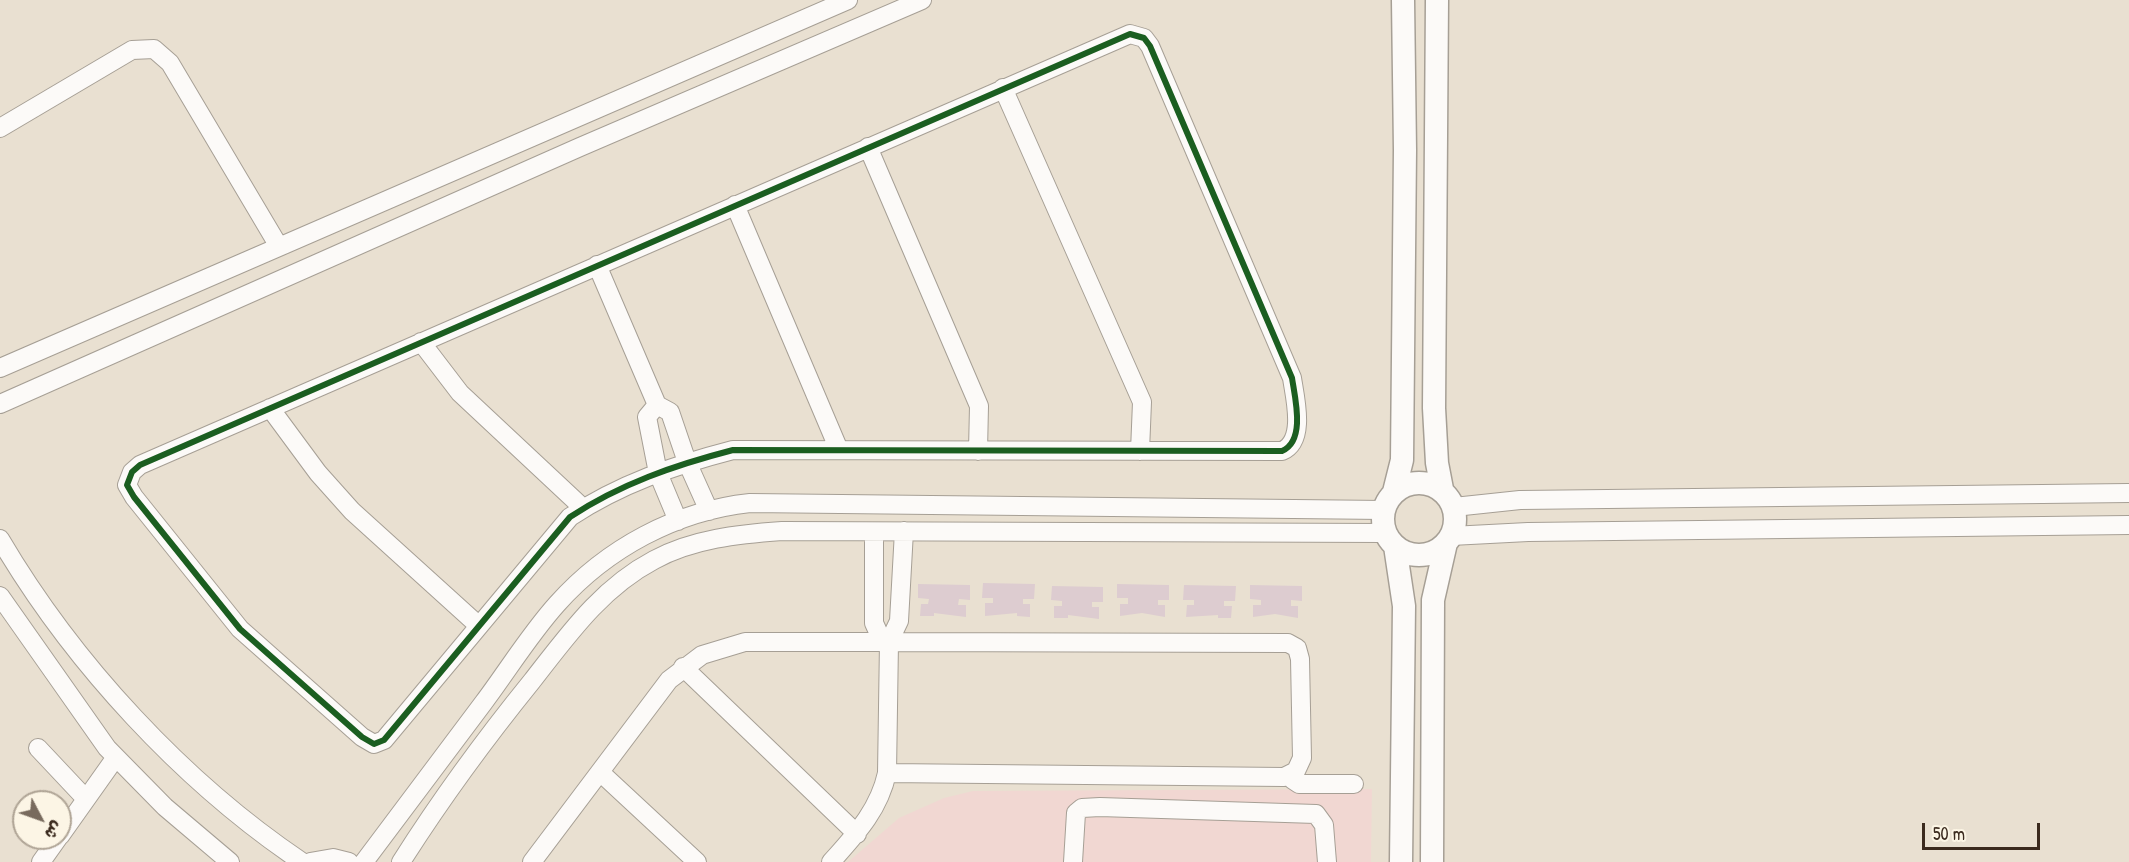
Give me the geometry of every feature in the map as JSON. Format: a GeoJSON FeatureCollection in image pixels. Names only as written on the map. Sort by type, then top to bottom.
{"type":"FeatureCollection","features":[{"type":"Feature","properties":{"kind":"main road"},"geometry":{"type":"LineString","coordinates":[[1401,862],[1404,606],[1390,540],[1389,501],[1402,460],[1405,150],[1403,0]]}},
{"type":"Feature","properties":{"kind":"main road"},"geometry":{"type":"LineString","coordinates":[[1432,862],[1433,600],[1449,539],[1455,526],[1448,498],[1434,408],[1437,0]]}},
{"type":"Feature","properties":{"kind":"main road"},"geometry":{"type":"LineString","coordinates":[[1389,501],[1412,482],[1433,484],[1448,498]]}},
{"type":"Feature","properties":{"kind":"main road"},"geometry":{"type":"LineString","coordinates":[[1390,540],[1415,555],[1437,550],[1449,539]]}},
{"type":"Feature","properties":{"kind":"street"},"geometry":{"type":"LineString","coordinates":[[0,368],[809,7],[848,0]]}},
{"type":"Feature","properties":{"kind":"street"},"geometry":{"type":"LineString","coordinates":[[0,404],[537,166],[922,0]]}},
{"type":"Feature","properties":{"kind":"street"},"geometry":{"type":"LineString","coordinates":[[1130,34],[1144,38],[1150,46],[1292,378],[1297,417],[1294,438],[1288,448],[1282,451],[733,450],[687,462],[595,500],[570,517],[384,740],[374,744],[362,737],[240,629],[134,497],[128,485],[132,472],[140,465],[1003,88],[1116,38],[1130,34]]}},
{"type":"Feature","properties":{"kind":"street"},"geometry":{"type":"LineString","coordinates":[[0,128],[132,50],[154,49],[170,63],[278,245]]}},
{"type":"Feature","properties":{"kind":"street"},"geometry":{"type":"LineString","coordinates":[[1003,88],[1142,402],[1140,451]]}},
{"type":"Feature","properties":{"kind":"street"},"geometry":{"type":"LineString","coordinates":[[868,147],[979,405],[978,451]]}},
{"type":"Feature","properties":{"kind":"street"},"geometry":{"type":"LineString","coordinates":[[735,205],[839,450]]}},
{"type":"Feature","properties":{"kind":"street"},"geometry":{"type":"LineString","coordinates":[[597,265],[657,405],[670,412],[687,462],[709,511]]}},
{"type":"Feature","properties":{"kind":"street"},"geometry":{"type":"LineString","coordinates":[[422,342],[460,393],[583,508]]}},
{"type":"Feature","properties":{"kind":"street"},"geometry":{"type":"LineString","coordinates":[[657,405],[647,417],[658,473],[678,521]]}},
{"type":"Feature","properties":{"kind":"street"},"geometry":{"type":"LineString","coordinates":[[270,408],[318,473],[352,511],[479,626]]}},
{"type":"Feature","properties":{"kind":"street"},"geometry":{"type":"LineString","coordinates":[[1448,498],[1692,499],[2129,493]]}},
{"type":"Feature","properties":{"kind":"street"},"geometry":{"type":"LineString","coordinates":[[1692,499],[1692,529]]}},
{"type":"Feature","properties":{"kind":"street"},"geometry":{"type":"LineString","coordinates":[[364,862],[556,604],[596,566],[630,542],[678,521],[729,505],[761,503],[1117,507],[1389,501]]}},
{"type":"Feature","properties":{"kind":"street"},"geometry":{"type":"LineString","coordinates":[[1114,531],[1117,507]]}},
{"type":"Feature","properties":{"kind":"street"},"geometry":{"type":"LineString","coordinates":[[1449,539],[1692,529],[2129,525]]}},
{"type":"Feature","properties":{"kind":"street"},"geometry":{"type":"LineString","coordinates":[[401,862],[478,749],[568,632],[614,587],[635,571],[678,549],[756,533],[904,531],[1114,531],[1390,540]]}},
{"type":"Feature","properties":{"kind":"street"},"geometry":{"type":"LineString","coordinates":[[831,862],[857,834],[877,806],[887,772],[889,642],[899,621],[904,531]]}},
{"type":"Feature","properties":{"kind":"street"},"geometry":{"type":"LineString","coordinates":[[874,532],[874,623],[879,634],[889,642]]}},
{"type":"Feature","properties":{"kind":"street"},"geometry":{"type":"LineString","coordinates":[[0,539],[78,651],[116,696],[213,794],[302,862]]}},
{"type":"Feature","properties":{"kind":"street"},"geometry":{"type":"LineString","coordinates":[[0,596],[39,654],[117,757],[165,807],[230,862]]}},
{"type":"Feature","properties":{"kind":"street"},"geometry":{"type":"LineString","coordinates":[[531,638],[553,654]]}},
{"type":"Feature","properties":{"kind":"street"},"geometry":{"type":"LineString","coordinates":[[532,862],[669,680],[683,667],[723,646],[745,642],[1288,643],[1299,653],[1302,758],[1296,771],[1290,775],[1278,778],[887,772]]}},
{"type":"Feature","properties":{"kind":"street"},"geometry":{"type":"LineString","coordinates":[[683,667],[857,834]]}},
{"type":"Feature","properties":{"kind":"street"},"geometry":{"type":"LineString","coordinates":[[38,748],[86,800]]}},
{"type":"Feature","properties":{"kind":"street"},"geometry":{"type":"LineString","coordinates":[[72,819],[117,757]]}},
{"type":"Feature","properties":{"kind":"street"},"geometry":{"type":"LineString","coordinates":[[600,772],[697,862]]}},
{"type":"Feature","properties":{"kind":"street"},"geometry":{"type":"LineString","coordinates":[[1290,775],[1299,784],[1354,784]]}},
{"type":"Feature","properties":{"kind":"street"},"geometry":{"type":"LineString","coordinates":[[1073,862],[1076,813],[1082,808],[1100,807],[1316,814],[1324,825],[1327,862]]}},
{"type":"Feature","properties":{"kind":"street"},"geometry":{"type":"LineString","coordinates":[[309,862],[333,858],[349,862]]}},
{"type":"Feature","properties":{"kind":"shaded area"},"geometry":{"type":"Polygon","coordinates":[[[1372,789],[1371,862],[848,862],[899,818],[944,798],[973,791],[1372,789]]]}},
{"type":"Feature","properties":{"kind":"building"},"geometry":{"type":"Polygon","coordinates":[[[983,583],[1035,584],[1034,599],[1023,599],[1023,604],[1030,604],[1030,617],[1017,616],[1017,613],[985,616],[985,603],[993,603],[993,598],[982,598],[983,583]]]}},
{"type":"Feature","properties":{"kind":"building"},"geometry":{"type":"Polygon","coordinates":[[[918,584],[970,585],[970,600],[959,599],[958,605],[966,605],[966,617],[934,613],[934,616],[920,616],[921,604],[928,604],[929,599],[918,598],[918,584]]]}},
{"type":"Feature","properties":{"kind":"building"},"geometry":{"type":"Polygon","coordinates":[[[1117,584],[1169,585],[1169,600],[1158,600],[1158,605],[1165,605],[1165,617],[1142,613],[1120,616],[1120,604],[1128,604],[1128,598],[1117,598],[1117,584]]]}},
{"type":"Feature","properties":{"kind":"building"},"geometry":{"type":"Polygon","coordinates":[[[1184,585],[1236,586],[1235,601],[1224,601],[1224,606],[1232,606],[1231,618],[1218,618],[1218,615],[1186,617],[1187,605],[1194,605],[1194,600],[1183,600],[1184,585]]]}},
{"type":"Feature","properties":{"kind":"building"},"geometry":{"type":"Polygon","coordinates":[[[1250,585],[1302,586],[1302,601],[1291,600],[1291,606],[1298,606],[1298,618],[1275,614],[1253,617],[1253,605],[1261,605],[1261,600],[1250,599],[1250,585]]]}},
{"type":"Feature","properties":{"kind":"building"},"geometry":{"type":"Polygon","coordinates":[[[1052,586],[1103,587],[1103,602],[1092,602],[1092,607],[1099,607],[1099,619],[1068,615],[1068,618],[1054,618],[1054,606],[1062,606],[1062,601],[1051,600],[1052,586]]]}},
{"type":"Feature","properties":{"kind":"cycle path"},"geometry":{"type":"LineString","coordinates":[[1130,34],[1144,38],[1150,46],[1292,378],[1297,429],[1289,446],[1282,451],[733,450],[690,462],[628,485],[570,517],[384,740],[374,744],[362,737],[240,629],[134,497],[127,485],[132,472],[140,465],[1130,34]]}}]}
